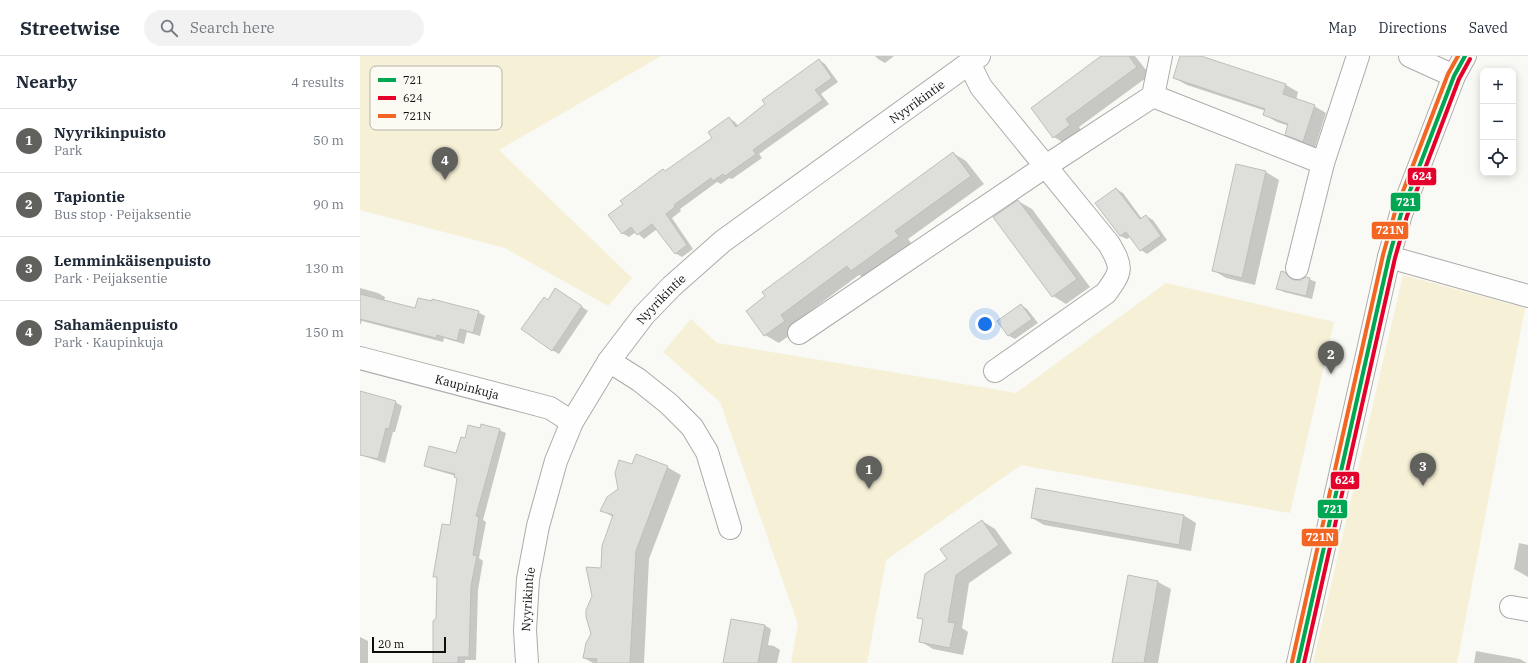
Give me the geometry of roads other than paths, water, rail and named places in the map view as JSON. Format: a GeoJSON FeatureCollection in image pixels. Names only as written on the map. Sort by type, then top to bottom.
{"type":"FeatureCollection","features":[{"type":"Feature","properties":{"kind":"street"},"geometry":{"type":"LineString","coordinates":[[799,333],[1046,166],[1153,96],[1161,56]]}},
{"type":"Feature","properties":{"kind":"street"},"geometry":{"type":"LineString","coordinates":[[1297,268],[1323,163],[1358,56]]}},
{"type":"Feature","properties":{"kind":"street"},"geometry":{"type":"LineString","coordinates":[[1410,56],[1454,76]]}},
{"type":"Feature","properties":{"kind":"street"},"geometry":{"type":"LineString","coordinates":[[1298,663],[1389,257],[1401,214],[1454,76],[1464,56]]}},
{"type":"Feature","properties":{"kind":"street"},"geometry":{"type":"LineString","coordinates":[[974,60],[981,87],[1109,244],[1119,261],[1118,277],[1106,293],[995,371]]}},
{"type":"Feature","properties":{"kind":"street","name":"Nyyrikintie"},"geometry":{"type":"LineString","coordinates":[[527,663],[525,630],[528,579],[538,526],[556,461],[572,422],[609,361],[644,315],[672,286],[723,241],[974,60]]}},
{"type":"Feature","properties":{"kind":"street"},"geometry":{"type":"LineString","coordinates":[[1153,96],[1323,163]]}},
{"type":"Feature","properties":{"kind":"street"},"geometry":{"type":"LineString","coordinates":[[1389,257],[1528,296]]}},
{"type":"Feature","properties":{"kind":"street","name":"Kaupinkuja"},"geometry":{"type":"LineString","coordinates":[[360,358],[550,408],[572,422]]}},
{"type":"Feature","properties":{"kind":"street"},"geometry":{"type":"LineString","coordinates":[[609,361],[639,380],[670,404],[692,427],[707,452],[730,528]]}},
{"type":"Feature","properties":{"kind":"place","name":"Sahamäenpuisto"},"geometry":{"type":"Point","coordinates":[445,180]}},
{"type":"Feature","properties":{"kind":"place","name":"Tapiontie"},"geometry":{"type":"Point","coordinates":[1331,374]}},
{"type":"Feature","properties":{"kind":"place","name":"Lemminkäisenpuisto"},"geometry":{"type":"Point","coordinates":[1423,486]}},
{"type":"Feature","properties":{"kind":"place","name":"Nyyrikinpuisto"},"geometry":{"type":"Point","coordinates":[869,489]}}]}
